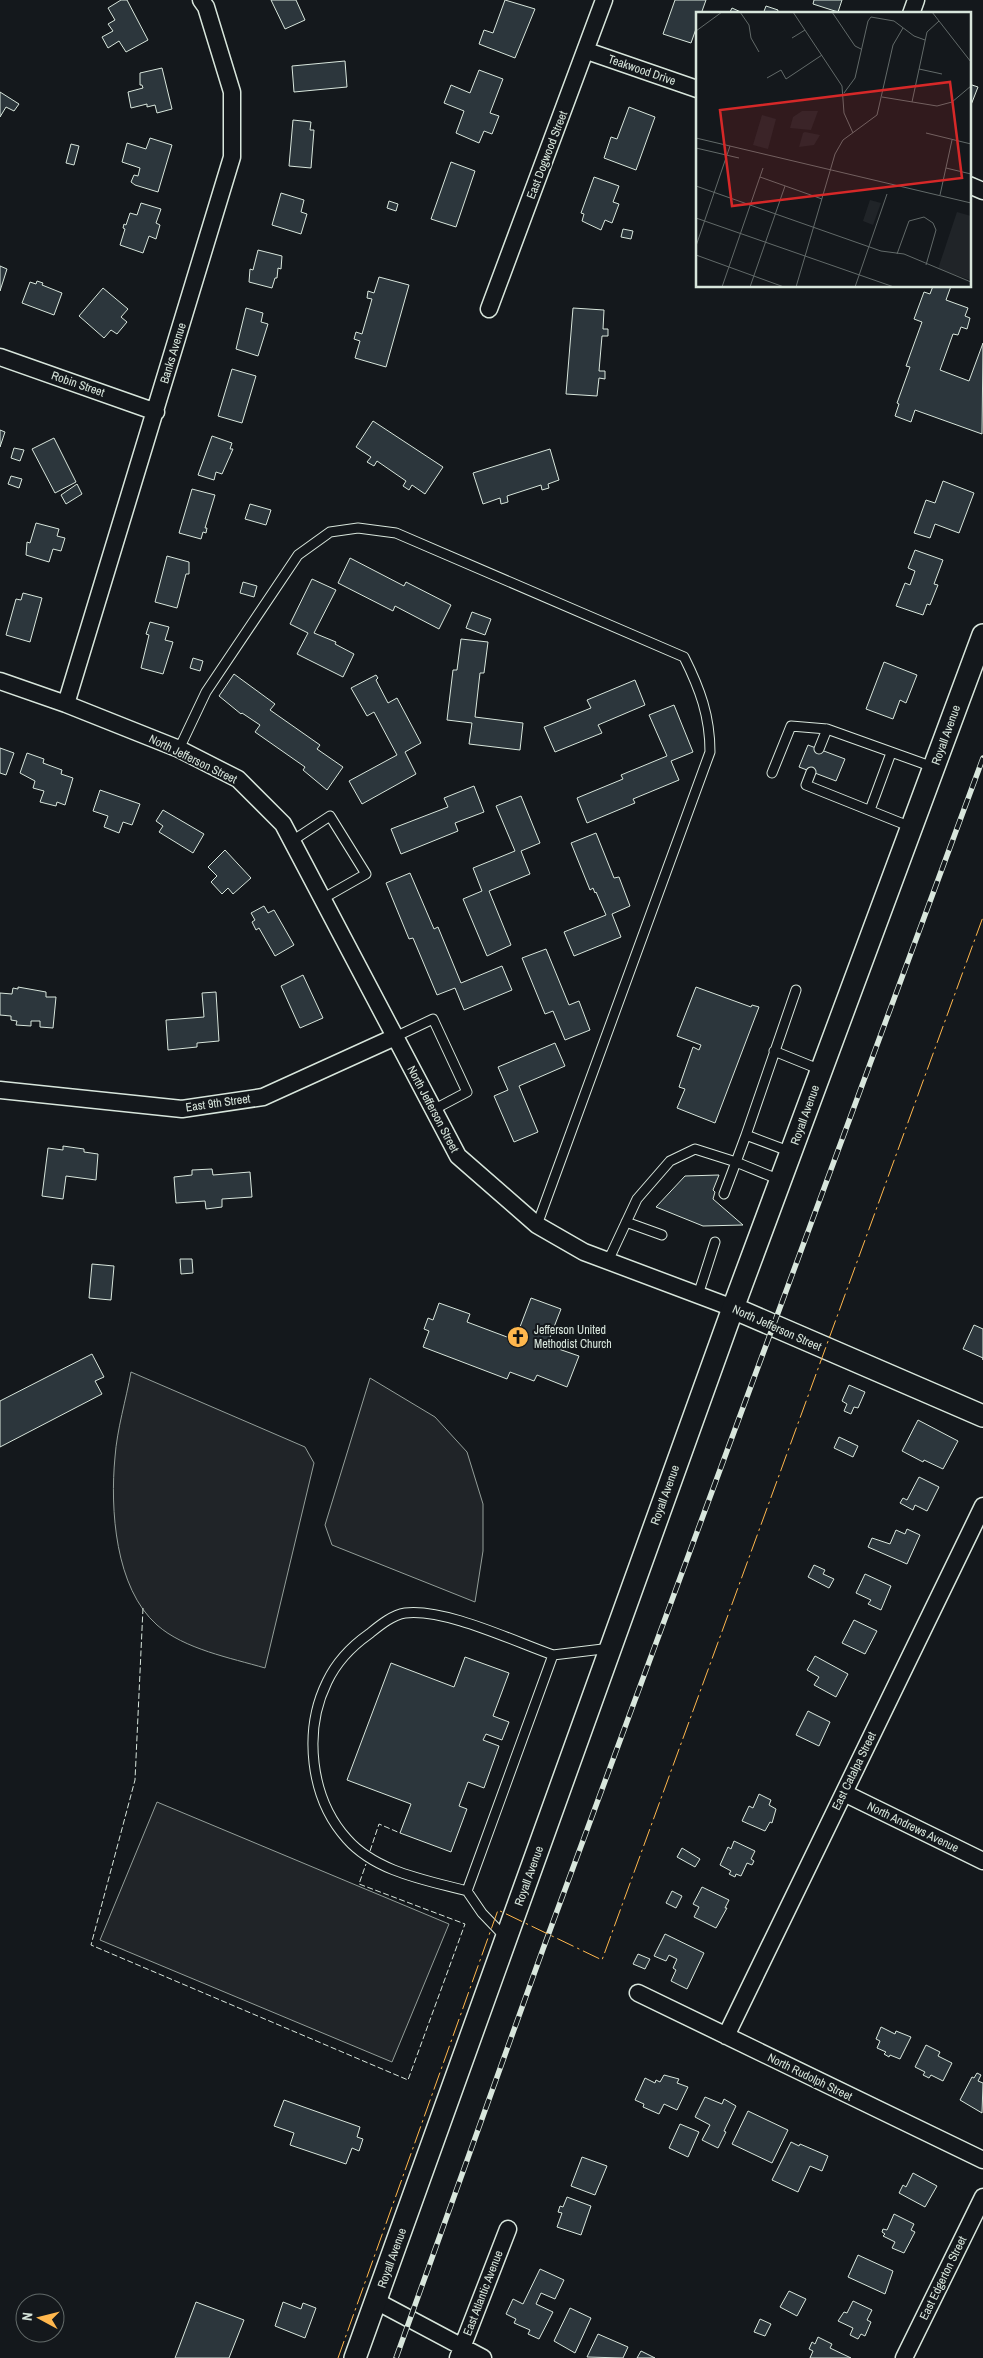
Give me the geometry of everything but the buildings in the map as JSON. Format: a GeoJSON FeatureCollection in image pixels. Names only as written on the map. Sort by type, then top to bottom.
{"type":"FeatureCollection","features":[{"type":"Feature","properties":{"kind":"street","name":"Banks Avenue"},"geometry":{"type":"LineString","coordinates":[[66,704],[232,157],[232,92],[206,7],[201,0]]}},
{"type":"Feature","properties":{"kind":"street","name":"East Dogwood Street"},"geometry":{"type":"LineString","coordinates":[[489,309],[587,51],[604,0]]}},
{"type":"Feature","properties":{"kind":"street"},"geometry":{"type":"LineString","coordinates":[[912,12],[916,0]]}},
{"type":"Feature","properties":{"kind":"street","name":"Teakwood Drive"},"geometry":{"type":"LineString","coordinates":[[587,51],[696,89]]}},
{"type":"Feature","properties":{"kind":"street"},"geometry":{"type":"LineString","coordinates":[[970,186],[983,191]]}},
{"type":"Feature","properties":{"kind":"street","name":"Robin Street"},"geometry":{"type":"LineString","coordinates":[[0,357],[156,412]]}},
{"type":"Feature","properties":{"kind":"street","name":"Royall Avenue"},"geometry":{"type":"LineString","coordinates":[[355,2358],[733,1308],[983,635]]}},
{"type":"Feature","properties":{"kind":"street","name":"North Jefferson Street"},"geometry":{"type":"LineString","coordinates":[[0,681],[66,704],[179,749],[238,780],[283,824],[458,1156],[537,1225],[584,1252],[733,1308],[983,1416]]}},
{"type":"Feature","properties":{"kind":"street","name":"East 9th Street"},"geometry":{"type":"LineString","coordinates":[[0,1090],[182,1109],[263,1097],[395,1038]]}},
{"type":"Feature","properties":{"kind":"street","name":"East Catalpa Street"},"geometry":{"type":"LineString","coordinates":[[726,2036],[983,1506]]}},
{"type":"Feature","properties":{"kind":"street","name":"North Andrews Avenue"},"geometry":{"type":"LineString","coordinates":[[844,1792],[983,1861]]}},
{"type":"Feature","properties":{"kind":"street","name":"North Rudolph Street"},"geometry":{"type":"LineString","coordinates":[[638,1993],[983,2160]]}},
{"type":"Feature","properties":{"kind":"street","name":"East Edgerton Street"},"geometry":{"type":"LineString","coordinates":[[904,2358],[983,2197]]}},
{"type":"Feature","properties":{"kind":"street","name":"East Atlantic Avenue"},"geometry":{"type":"LineString","coordinates":[[460,2353],[508,2229]]}},
{"type":"Feature","properties":{"kind":"street"},"geometry":{"type":"LineString","coordinates":[[376,2301],[460,2353],[483,2358]]}},
{"type":"Feature","properties":{"kind":"lane"},"geometry":{"type":"LineString","coordinates":[[179,749],[206,692],[298,555],[330,532],[358,528],[396,533],[684,657],[697,683],[710,726],[710,752],[537,1225]]}},
{"type":"Feature","properties":{"kind":"lane"},"geometry":{"type":"LineString","coordinates":[[772,772],[791,726],[827,729],[934,768]]}},
{"type":"Feature","properties":{"kind":"lane"},"geometry":{"type":"LineString","coordinates":[[819,749],[827,729]]}},
{"type":"Feature","properties":{"kind":"lane"},"geometry":{"type":"LineString","coordinates":[[870,810],[892,753]]}},
{"type":"Feature","properties":{"kind":"lane"},"geometry":{"type":"LineString","coordinates":[[811,772],[806,785],[912,827]]}},
{"type":"Feature","properties":{"kind":"lane"},"geometry":{"type":"LineString","coordinates":[[292,841],[330,816],[366,874],[322,899]]}},
{"type":"Feature","properties":{"kind":"lane"},"geometry":{"type":"LineString","coordinates":[[724,1194],[796,990]]}},
{"type":"Feature","properties":{"kind":"lane"},"geometry":{"type":"LineString","coordinates":[[395,1038],[433,1019],[467,1092],[434,1110]]}},
{"type":"Feature","properties":{"kind":"lane"},"geometry":{"type":"LineString","coordinates":[[774,1051],[821,1070]]}},
{"type":"Feature","properties":{"kind":"lane"},"geometry":{"type":"LineString","coordinates":[[746,1134],[791,1152]]}},
{"type":"Feature","properties":{"kind":"lane"},"geometry":{"type":"LineString","coordinates":[[608,1262],[637,1199],[670,1161],[695,1149],[736,1162],[781,1180]]}},
{"type":"Feature","properties":{"kind":"lane"},"geometry":{"type":"LineString","coordinates":[[626,1222],[662,1234]]}},
{"type":"Feature","properties":{"kind":"lane"},"geometry":{"type":"LineString","coordinates":[[698,1295],[715,1242]]}},
{"type":"Feature","properties":{"kind":"lane"},"geometry":{"type":"LineString","coordinates":[[506,1938],[482,1913],[467,1891],[418,1878],[377,1863],[346,1839],[321,1796],[316,1780],[314,1754],[317,1712],[326,1683],[334,1669],[358,1642],[385,1622],[402,1614],[422,1612],[447,1617],[553,1655],[611,1648]]}},
{"type":"Feature","properties":{"kind":"lane"},"geometry":{"type":"LineString","coordinates":[[467,1891],[553,1655]]}},
{"type":"Feature","properties":{"kind":"shaded area"},"geometry":{"type":"Polygon","coordinates":[[[131,1372],[305,1447],[314,1463],[265,1668],[194,1647],[168,1633],[157,1625],[143,1609],[132,1590],[118,1547],[114,1500],[116,1446],[131,1372]]]}},
{"type":"Feature","properties":{"kind":"shaded area"},"geometry":{"type":"Polygon","coordinates":[[[370,1378],[435,1417],[467,1452],[483,1504],[483,1551],[475,1602],[332,1545],[325,1525],[370,1378]]]}},
{"type":"Feature","properties":{"kind":"shaded area"},"geometry":{"type":"Polygon","coordinates":[[[157,1802],[449,1924],[392,2062],[100,1940],[157,1802]]]}},
{"type":"Feature","properties":{"kind":"railway"},"geometry":{"type":"LineString","coordinates":[[396,2358],[543,1949],[983,758]]}},
{"type":"Feature","properties":{"kind":"fence"},"geometry":{"type":"LineString","coordinates":[[143,1608],[135,1780],[91,1945],[408,2080],[465,1924],[359,1884],[366,1864]]}},
{"type":"Feature","properties":{"kind":"fence"},"geometry":{"type":"LineString","coordinates":[[370,1851],[379,1824],[400,1833]]}},
{"type":"Feature","properties":{"kind":"power"},"geometry":{"type":"LineString","coordinates":[[338,2358],[498,1910],[602,1960],[983,917]]}},
{"type":"Feature","properties":{"kind":"place","name":"Jefferson United Methodist Church"},"geometry":{"type":"Point","coordinates":[518,1337]}}]}
